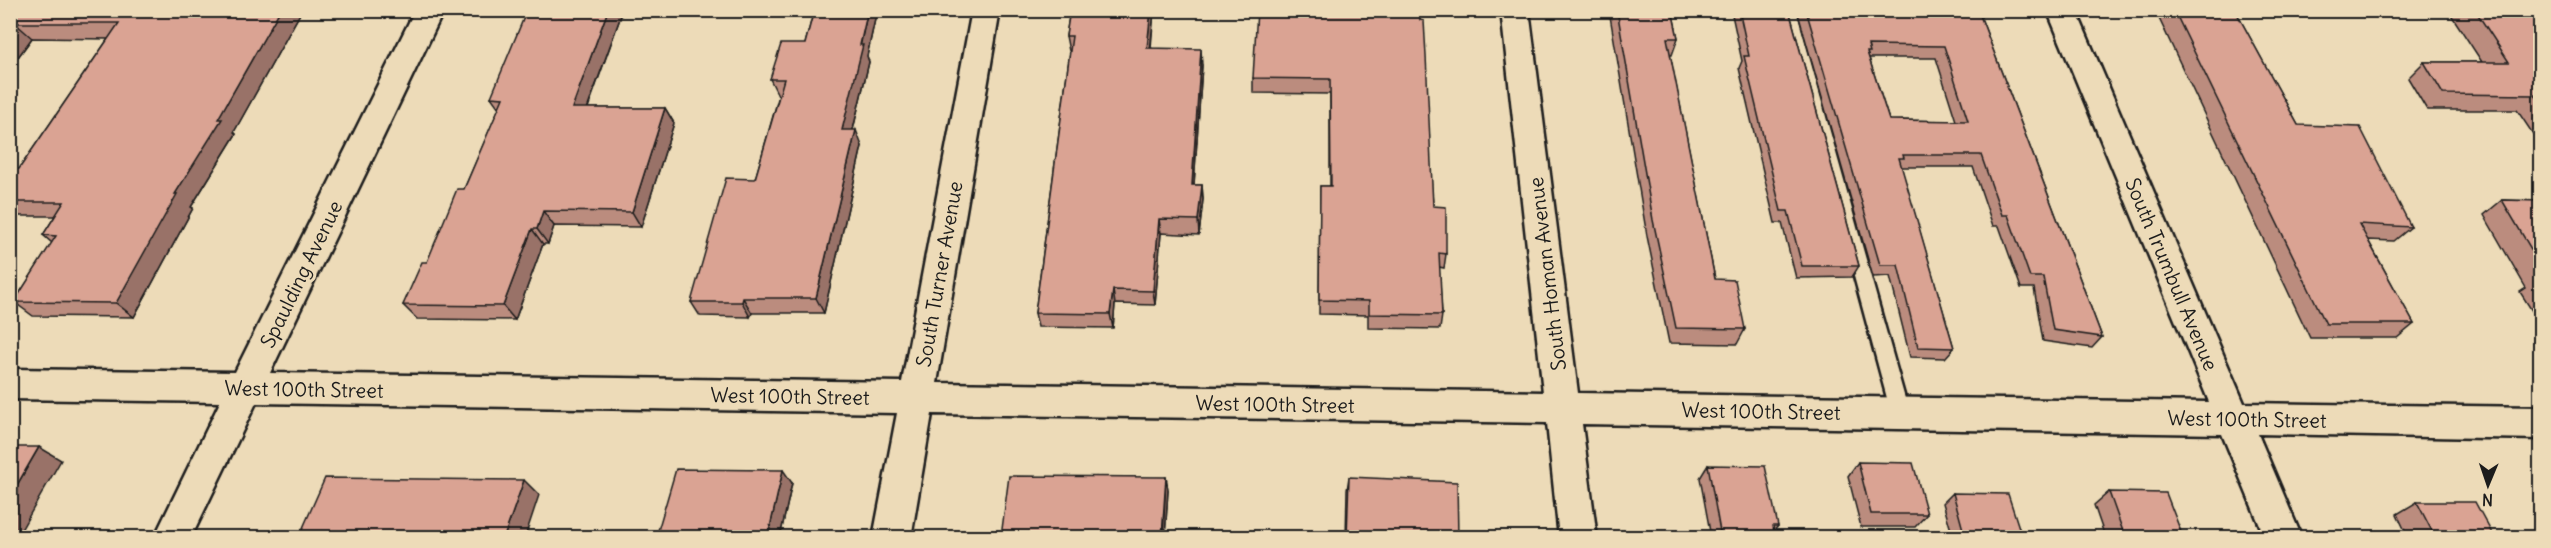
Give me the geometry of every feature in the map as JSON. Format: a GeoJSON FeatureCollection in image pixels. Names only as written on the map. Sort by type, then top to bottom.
{"type":"FeatureCollection","features":[{"type":"Feature","properties":{"kind":"street","name":"Spaulding Avenue"},"geometry":{"type":"LineString","coordinates":[[172,537],[430,10]]}},
{"type":"Feature","properties":{"kind":"street","name":"South Turner Avenue"},"geometry":{"type":"LineString","coordinates":[[892,537],[986,10]]}},
{"type":"Feature","properties":{"kind":"street","name":"South Homan Avenue"},"geometry":{"type":"LineString","coordinates":[[1515,10],[1578,537]]}},
{"type":"Feature","properties":{"kind":"street","name":"South Trumbull Avenue"},"geometry":{"type":"LineString","coordinates":[[2061,10],[2284,537]]}},
{"type":"Feature","properties":{"kind":"street","name":"West 100th Street"},"geometry":{"type":"LineString","coordinates":[[10,384],[2541,423]]}},
{"type":"Feature","properties":{"kind":"lane"},"geometry":{"type":"LineString","coordinates":[[1789,10],[1900,413]]}},
{"type":"Feature","properties":{"kind":"building"},"geometry":{"type":"Polygon","coordinates":[[[10,10],[280,10],[218,119],[222,119],[175,194],[177,194],[116,303],[14,302],[56,236],[43,235],[64,202],[10,202],[10,174],[13,169],[19,169],[119,23],[15,23],[10,29],[10,10]]]}},
{"type":"Feature","properties":{"kind":"building"},"geometry":{"type":"Polygon","coordinates":[[[527,10],[608,10],[572,108],[665,108],[632,212],[543,211],[537,229],[532,229],[503,306],[403,305],[422,262],[427,262],[457,189],[464,189],[503,98],[491,97],[527,10]]]}},
{"type":"Feature","properties":{"kind":"building"},"geometry":{"type":"Polygon","coordinates":[[[814,10],[868,10],[860,45],[863,45],[842,130],[856,130],[816,298],[743,298],[742,302],[691,302],[726,178],[755,179],[784,79],[770,79],[781,44],[805,44],[814,10]]]}},
{"type":"Feature","properties":{"kind":"building"},"geometry":{"type":"Polygon","coordinates":[[[1070,10],[1151,10],[1147,48],[1201,49],[1192,185],[1202,185],[1198,220],[1159,219],[1153,291],[1113,290],[1110,314],[1035,313],[1072,36],[1066,36],[1070,10]]]}},
{"type":"Feature","properties":{"kind":"building"},"geometry":{"type":"Polygon","coordinates":[[[1257,10],[1419,10],[1420,20],[1424,21],[1433,206],[1446,207],[1446,254],[1439,253],[1442,315],[1369,314],[1369,301],[1319,300],[1320,186],[1331,186],[1330,79],[1253,78],[1257,10]]]}},
{"type":"Feature","properties":{"kind":"building"},"geometry":{"type":"Polygon","coordinates":[[[1617,10],[1672,10],[1678,38],[1667,38],[1715,279],[1735,280],[1745,329],[1676,328],[1653,220],[1617,10]]]}},
{"type":"Feature","properties":{"kind":"building"},"geometry":{"type":"Polygon","coordinates":[[[1739,10],[1789,10],[1859,266],[1802,266],[1788,211],[1781,211],[1744,56],[1749,56],[1739,10]]]}},
{"type":"Feature","properties":{"kind":"building"},"geometry":{"type":"Polygon","coordinates":[[[1806,10],[1978,10],[2102,337],[2053,330],[2043,277],[2030,277],[2008,215],[2002,215],[1981,155],[1903,155],[1904,158],[1899,158],[1954,348],[1918,347],[1898,265],[1880,265],[1806,10]],[[1868,45],[1870,52],[1867,52],[1889,120],[1968,121],[1944,46],[1868,45]]]}},
{"type":"Feature","properties":{"kind":"building"},"geometry":{"type":"Polygon","coordinates":[[[2174,10],[2235,10],[2298,125],[2360,127],[2411,227],[2359,224],[2414,324],[2326,324],[2174,10]]]}},
{"type":"Feature","properties":{"kind":"building"},"geometry":{"type":"Polygon","coordinates":[[[2475,10],[2536,10],[2541,16],[2541,103],[2535,95],[2443,94],[2424,62],[2509,62],[2475,10]]]}},
{"type":"Feature","properties":{"kind":"building"},"geometry":{"type":"Polygon","coordinates":[[[2502,200],[2541,201],[2541,266],[2502,200]]]}},
{"type":"Feature","properties":{"kind":"building"},"geometry":{"type":"Polygon","coordinates":[[[10,447],[39,447],[10,497],[10,447]]]}},
{"type":"Feature","properties":{"kind":"building"},"geometry":{"type":"Polygon","coordinates":[[[1858,462],[1913,463],[1927,514],[1871,514],[1858,462]]]}},
{"type":"Feature","properties":{"kind":"building"},"geometry":{"type":"Polygon","coordinates":[[[1708,465],[1765,466],[1778,526],[1773,526],[1775,537],[1721,537],[1708,465]]]}},
{"type":"Feature","properties":{"kind":"building"},"geometry":{"type":"Polygon","coordinates":[[[676,469],[783,470],[768,536],[672,537],[673,535],[657,534],[676,469]]]}},
{"type":"Feature","properties":{"kind":"building"},"geometry":{"type":"Polygon","coordinates":[[[1009,476],[1166,477],[1162,537],[1001,537],[1009,476]]]}},
{"type":"Feature","properties":{"kind":"building"},"geometry":{"type":"Polygon","coordinates":[[[1349,477],[1457,482],[1458,537],[1347,537],[1349,477]]]}},
{"type":"Feature","properties":{"kind":"building"},"geometry":{"type":"Polygon","coordinates":[[[325,478],[524,480],[504,537],[299,537],[325,478]]]}},
{"type":"Feature","properties":{"kind":"building"},"geometry":{"type":"Polygon","coordinates":[[[2109,492],[2166,493],[2183,537],[2125,537],[2109,492]]]}},
{"type":"Feature","properties":{"kind":"building"},"geometry":{"type":"Polygon","coordinates":[[[1953,493],[2008,494],[2022,537],[1965,537],[1953,493]]]}},
{"type":"Feature","properties":{"kind":"building"},"geometry":{"type":"Polygon","coordinates":[[[2417,502],[2475,502],[2494,537],[2435,537],[2417,502]]]}}]}
